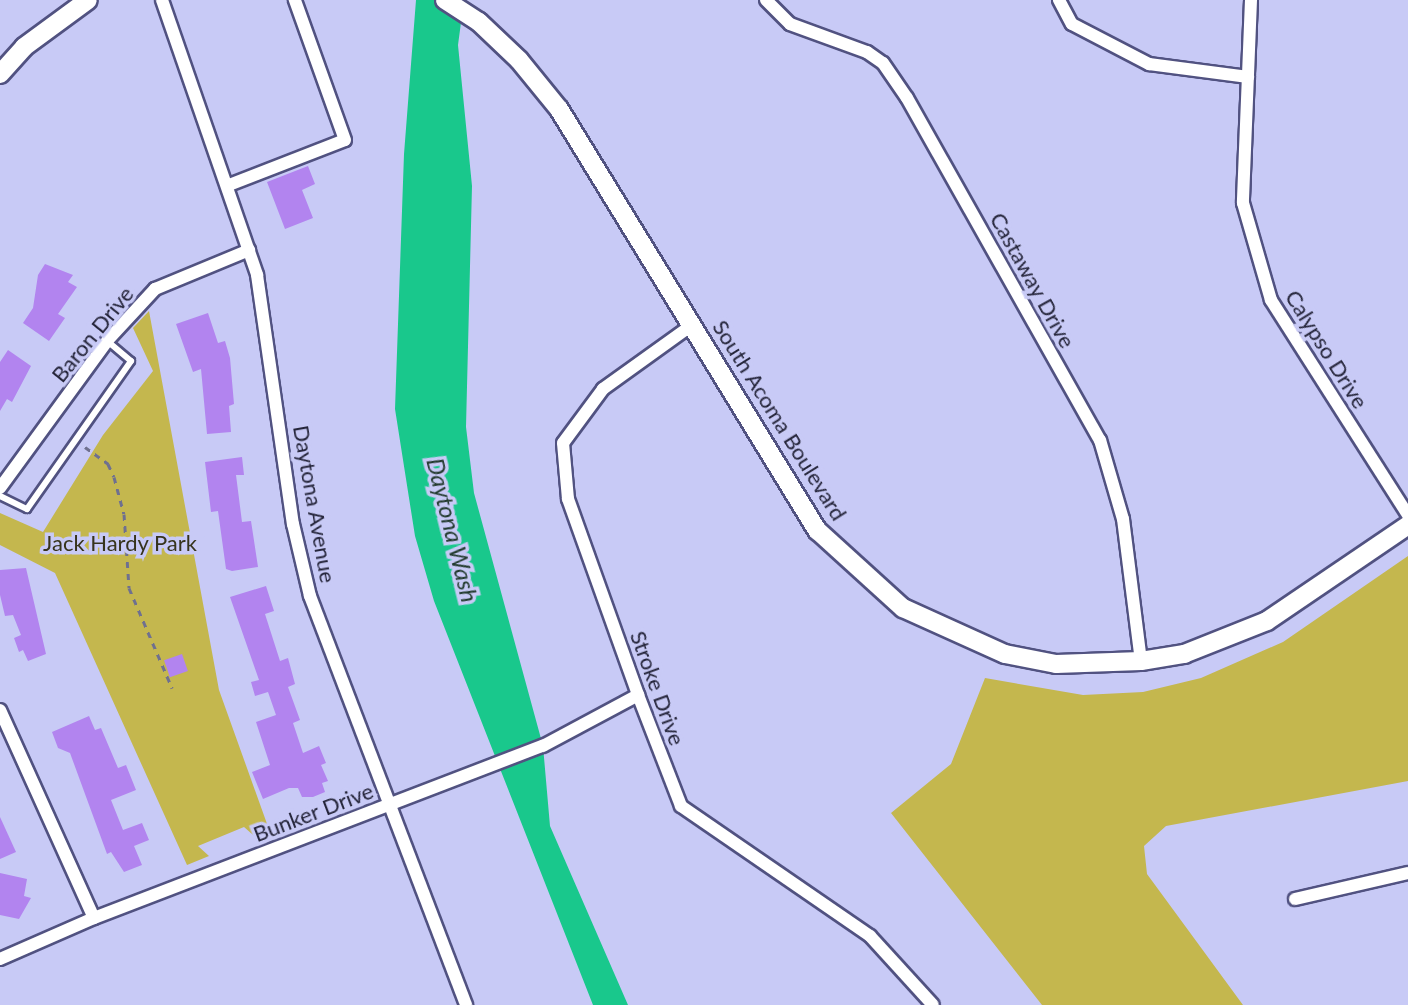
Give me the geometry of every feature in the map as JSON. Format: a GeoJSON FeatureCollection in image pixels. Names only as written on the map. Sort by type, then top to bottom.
{"type":"FeatureCollection","features":[{"type":"Feature","properties":{"kind":"main road"},"geometry":{"type":"LineString","coordinates":[[0,74],[24,47],[88,0]]}},
{"type":"Feature","properties":{"kind":"main road","name":"South Acoma Boulevard"},"geometry":{"type":"LineString","coordinates":[[445,0],[479,22],[519,60],[559,109],[818,531],[903,608],[1005,654],[1056,664],[1141,661],[1184,654],[1267,621],[1408,525]]}},
{"type":"Feature","properties":{"kind":"street","name":"Daytona Avenue"},"geometry":{"type":"LineString","coordinates":[[162,0],[229,185],[263,305],[299,555],[336,674],[466,1005]]}},
{"type":"Feature","properties":{"kind":"street"},"geometry":{"type":"LineString","coordinates":[[229,185],[345,140],[295,0]]}},
{"type":"Feature","properties":{"kind":"street","name":"Castaway Drive"},"geometry":{"type":"LineString","coordinates":[[766,0],[790,24],[875,58],[907,98],[1100,440],[1123,519],[1141,661]]}},
{"type":"Feature","properties":{"kind":"street"},"geometry":{"type":"LineString","coordinates":[[1059,0],[1072,24],[1149,64],[1248,77]]}},
{"type":"Feature","properties":{"kind":"street","name":"Calypso Drive"},"geometry":{"type":"LineString","coordinates":[[1251,0],[1243,203],[1271,300],[1408,515]]}},
{"type":"Feature","properties":{"kind":"street","name":"Baron Drive"},"geometry":{"type":"LineString","coordinates":[[0,488],[107,341],[155,289],[249,250]]}},
{"type":"Feature","properties":{"kind":"street","name":"Stroke Drive"},"geometry":{"type":"LineString","coordinates":[[692,325],[603,389],[563,443],[568,499],[681,806],[870,936],[933,1005]]}},
{"type":"Feature","properties":{"kind":"street","name":"Bunker Drive"},"geometry":{"type":"LineString","coordinates":[[0,959],[94,918],[543,746],[638,695]]}},
{"type":"Feature","properties":{"kind":"street"},"geometry":{"type":"LineString","coordinates":[[0,710],[94,918]]}},
{"type":"Feature","properties":{"kind":"street"},"geometry":{"type":"LineString","coordinates":[[1295,899],[1408,873]]}},
{"type":"Feature","properties":{"kind":"lane"},"geometry":{"type":"LineString","coordinates":[[0,496],[27,509],[131,361],[107,341]]}},
{"type":"Feature","properties":{"kind":"path"},"geometry":{"type":"LineString","coordinates":[[75,441],[108,464],[114,477],[124,514],[129,588],[172,688]]}},
{"type":"Feature","properties":{"kind":"green space","name":"Jack Hardy Park"},"geometry":{"type":"Polygon","coordinates":[[[149,311],[219,690],[271,835],[261,842],[244,827],[198,846],[209,856],[187,865],[55,573],[0,545],[0,513],[43,532],[103,435],[153,371],[133,328],[149,311]]]}},
{"type":"Feature","properties":{"kind":"green space"},"geometry":{"type":"Polygon","coordinates":[[[1408,556],[1408,781],[1166,826],[1144,846],[1147,874],[1243,1005],[1042,1005],[891,813],[951,764],[985,678],[1083,695],[1143,692],[1201,678],[1283,642],[1408,556]]]}},
{"type":"Feature","properties":{"kind":"water","name":"Daytona Wash"},"geometry":{"type":"Polygon","coordinates":[[[416,0],[464,0],[458,45],[472,186],[466,427],[474,493],[543,746],[550,826],[628,1005],[593,1005],[434,601],[415,536],[395,409],[404,154],[416,0]]]}},
{"type":"Feature","properties":{"kind":"building"},"geometry":{"type":"Polygon","coordinates":[[[308,166],[315,184],[302,190],[313,218],[285,229],[267,182],[308,166]]]}},
{"type":"Feature","properties":{"kind":"building"},"geometry":{"type":"Polygon","coordinates":[[[45,264],[73,275],[68,282],[77,287],[58,314],[65,318],[49,341],[23,323],[33,308],[38,275],[45,264]]]}},
{"type":"Feature","properties":{"kind":"building"},"geometry":{"type":"Polygon","coordinates":[[[208,313],[218,343],[225,341],[230,358],[234,404],[229,406],[231,432],[207,434],[201,369],[193,372],[176,324],[208,313]]]}},
{"type":"Feature","properties":{"kind":"building"},"geometry":{"type":"Polygon","coordinates":[[[8,350],[31,366],[12,402],[7,399],[0,411],[0,362],[8,350]]]}},
{"type":"Feature","properties":{"kind":"building"},"geometry":{"type":"Polygon","coordinates":[[[242,457],[244,475],[236,475],[242,522],[251,521],[258,567],[232,571],[226,569],[218,511],[211,512],[205,462],[242,457]]]}},
{"type":"Feature","properties":{"kind":"building"},"geometry":{"type":"Polygon","coordinates":[[[26,568],[46,654],[28,661],[23,650],[19,652],[14,638],[21,635],[13,615],[5,616],[0,595],[0,570],[26,568]]]}},
{"type":"Feature","properties":{"kind":"building"},"geometry":{"type":"Polygon","coordinates":[[[266,586],[274,611],[265,614],[280,661],[288,658],[295,684],[288,687],[300,720],[293,723],[303,753],[319,746],[326,763],[321,765],[328,781],[322,783],[325,792],[313,797],[302,797],[298,788],[289,788],[263,799],[252,772],[270,765],[256,722],[276,715],[268,692],[255,696],[251,682],[259,680],[230,597],[266,586]]]}},
{"type":"Feature","properties":{"kind":"building"},"geometry":{"type":"Polygon","coordinates":[[[182,654],[188,671],[170,677],[164,660],[182,654]]]}},
{"type":"Feature","properties":{"kind":"building"},"geometry":{"type":"Polygon","coordinates":[[[89,716],[95,730],[101,728],[118,768],[126,765],[136,790],[111,800],[123,830],[142,823],[149,840],[134,846],[142,865],[124,872],[111,852],[107,854],[70,753],[58,748],[52,732],[89,716]]]}},
{"type":"Feature","properties":{"kind":"building"},"geometry":{"type":"Polygon","coordinates":[[[0,817],[16,852],[0,859],[0,817]]]}},
{"type":"Feature","properties":{"kind":"building"},"geometry":{"type":"Polygon","coordinates":[[[0,873],[27,879],[24,896],[31,898],[19,919],[0,915],[0,873]]]}}]}
